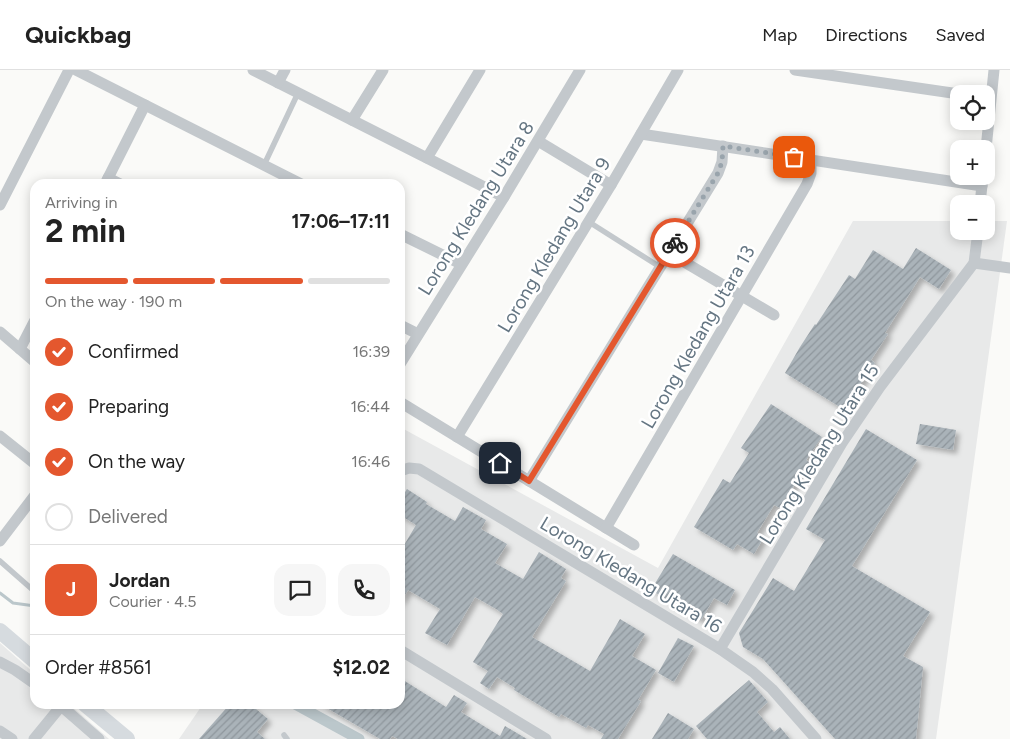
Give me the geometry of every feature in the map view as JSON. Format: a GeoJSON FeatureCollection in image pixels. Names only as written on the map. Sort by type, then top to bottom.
{"type":"FeatureCollection","features":[{"type":"Feature","properties":{"kind":"street"},"geometry":{"type":"LineString","coordinates":[[0,205],[5,182],[69,70]]}},
{"type":"Feature","properties":{"kind":"street"},"geometry":{"type":"LineString","coordinates":[[76,70],[291,179]]}},
{"type":"Feature","properties":{"kind":"street"},"geometry":{"type":"LineString","coordinates":[[253,70],[504,197]]}},
{"type":"Feature","properties":{"kind":"street"},"geometry":{"type":"LineString","coordinates":[[278,82],[285,70]]}},
{"type":"Feature","properties":{"kind":"street"},"geometry":{"type":"LineString","coordinates":[[352,120],[382,70]]}},
{"type":"Feature","properties":{"kind":"street"},"geometry":{"type":"LineString","coordinates":[[427,158],[480,70]]}},
{"type":"Feature","properties":{"kind":"street","name":"Lorong Kledang Utara 8"},"geometry":{"type":"LineString","coordinates":[[405,356],[504,197],[580,70]]}},
{"type":"Feature","properties":{"kind":"street","name":"Lorong Kledang Utara 9"},"geometry":{"type":"LineString","coordinates":[[458,437],[589,222],[678,70]]}},
{"type":"Feature","properties":{"kind":"street"},"geometry":{"type":"LineString","coordinates":[[795,70],[950,93]]}},
{"type":"Feature","properties":{"kind":"street"},"geometry":{"type":"LineString","coordinates":[[991,85],[994,70]]}},
{"type":"Feature","properties":{"kind":"street"},"geometry":{"type":"LineString","coordinates":[[108,179],[146,105]]}},
{"type":"Feature","properties":{"kind":"street"},"geometry":{"type":"LineString","coordinates":[[641,134],[811,160],[950,177]]}},
{"type":"Feature","properties":{"kind":"street"},"geometry":{"type":"LineString","coordinates":[[538,141],[611,185]]}},
{"type":"Feature","properties":{"kind":"street"},"geometry":{"type":"LineString","coordinates":[[529,481],[718,173],[722,162],[723,146]]}},
{"type":"Feature","properties":{"kind":"street","name":"Lorong Kledang Utara 13"},"geometry":{"type":"LineString","coordinates":[[606,528],[807,184],[811,160]]}},
{"type":"Feature","properties":{"kind":"street"},"geometry":{"type":"LineString","coordinates":[[405,236],[461,264]]}},
{"type":"Feature","properties":{"kind":"street"},"geometry":{"type":"LineString","coordinates":[[977,240],[974,263],[1010,268]]}},
{"type":"Feature","properties":{"kind":"street"},"geometry":{"type":"LineString","coordinates":[[669,252],[774,315]]}},
{"type":"Feature","properties":{"kind":"street","name":"Lorong Kledang Utara 15"},"geometry":{"type":"LineString","coordinates":[[720,649],[842,444],[880,387],[974,263]]}},
{"type":"Feature","properties":{"kind":"street"},"geometry":{"type":"LineString","coordinates":[[405,328],[418,334]]}},
{"type":"Feature","properties":{"kind":"street"},"geometry":{"type":"LineString","coordinates":[[20,349],[30,330]]}},
{"type":"Feature","properties":{"kind":"street"},"geometry":{"type":"LineString","coordinates":[[0,332],[30,358]]}},
{"type":"Feature","properties":{"kind":"street"},"geometry":{"type":"LineString","coordinates":[[405,405],[634,545]]}},
{"type":"Feature","properties":{"kind":"street"},"geometry":{"type":"LineString","coordinates":[[0,436],[30,460]]}},
{"type":"Feature","properties":{"kind":"street","name":"Lorong Kledang Utara 16"},"geometry":{"type":"LineString","coordinates":[[405,469],[419,469],[720,649],[753,672],[772,689],[816,739]]}},
{"type":"Feature","properties":{"kind":"street"},"geometry":{"type":"LineString","coordinates":[[0,541],[30,502]]}},
{"type":"Feature","properties":{"kind":"street"},"geometry":{"type":"LineString","coordinates":[[0,631],[30,657]]}},
{"type":"Feature","properties":{"kind":"street"},"geometry":{"type":"LineString","coordinates":[[405,653],[546,739]]}},
{"type":"Feature","properties":{"kind":"street"},"geometry":{"type":"LineString","coordinates":[[0,662],[30,681]]}},
{"type":"Feature","properties":{"kind":"street"},"geometry":{"type":"LineString","coordinates":[[34,739],[57,709]]}},
{"type":"Feature","properties":{"kind":"street"},"geometry":{"type":"LineString","coordinates":[[65,709],[99,739]]}},
{"type":"Feature","properties":{"kind":"street"},"geometry":{"type":"LineString","coordinates":[[91,709],[127,739]]}},
{"type":"Feature","properties":{"kind":"street"},"geometry":{"type":"LineString","coordinates":[[0,731],[12,739]]}},
{"type":"Feature","properties":{"kind":"lane"},"geometry":{"type":"LineString","coordinates":[[264,165],[298,93]]}},
{"type":"Feature","properties":{"kind":"lane"},"geometry":{"type":"LineString","coordinates":[[589,222],[660,267]]}},
{"type":"Feature","properties":{"kind":"lane"},"geometry":{"type":"LineString","coordinates":[[0,561],[30,587]]}},
{"type":"Feature","properties":{"kind":"shaded area"},"geometry":{"type":"Polygon","coordinates":[[[853,221],[950,221],[950,240],[995,240],[995,221],[1007,221],[936,739],[179,739],[200,709],[405,709],[405,430],[658,568],[853,221]]]}},
{"type":"Feature","properties":{"kind":"shaded area"},"geometry":{"type":"Polygon","coordinates":[[[0,643],[30,670],[30,709],[75,709],[109,739],[0,739],[0,643]]]}},
{"type":"Feature","properties":{"kind":"building"},"geometry":{"type":"Polygon","coordinates":[[[916,248],[951,270],[939,289],[920,277],[885,333],[888,334],[871,360],[875,363],[843,409],[785,373],[815,324],[849,275],[855,279],[873,250],[903,269],[916,248]]]}},
{"type":"Feature","properties":{"kind":"building"},"geometry":{"type":"Polygon","coordinates":[[[771,404],[822,437],[806,460],[809,462],[780,508],[774,505],[757,533],[764,537],[754,554],[737,544],[733,550],[694,527],[723,479],[730,483],[749,453],[741,448],[771,404]]]}},
{"type":"Feature","properties":{"kind":"building"},"geometry":{"type":"Polygon","coordinates":[[[920,424],[956,430],[953,450],[916,444],[920,424]]]}},
{"type":"Feature","properties":{"kind":"building"},"geometry":{"type":"Polygon","coordinates":[[[866,429],[917,460],[852,566],[930,612],[903,656],[923,667],[916,739],[835,739],[763,659],[743,647],[739,633],[773,578],[794,591],[825,540],[806,529],[866,429]]]}},
{"type":"Feature","properties":{"kind":"building"},"geometry":{"type":"Polygon","coordinates":[[[407,489],[427,502],[426,504],[455,521],[463,507],[486,520],[481,529],[507,544],[495,563],[523,579],[539,552],[566,569],[561,578],[566,581],[532,637],[590,671],[620,619],[645,634],[632,656],[656,670],[638,700],[641,701],[618,739],[601,739],[604,734],[588,725],[586,728],[561,714],[559,717],[514,690],[515,688],[497,677],[489,689],[480,683],[488,671],[473,662],[503,614],[475,597],[447,645],[425,633],[440,609],[408,590],[405,595],[405,544],[416,525],[405,518],[405,492],[407,489]]]}},
{"type":"Feature","properties":{"kind":"building"},"geometry":{"type":"Polygon","coordinates":[[[673,554],[735,590],[727,605],[714,598],[701,620],[651,590],[673,554]]]}},
{"type":"Feature","properties":{"kind":"building"},"geometry":{"type":"Polygon","coordinates":[[[678,638],[694,646],[674,682],[658,673],[678,638]]]}},
{"type":"Feature","properties":{"kind":"building"},"geometry":{"type":"Polygon","coordinates":[[[749,680],[768,702],[757,712],[774,732],[780,727],[790,739],[707,739],[696,726],[749,680]]]}},
{"type":"Feature","properties":{"kind":"building"},"geometry":{"type":"Polygon","coordinates":[[[405,681],[446,707],[454,695],[467,703],[461,712],[500,736],[505,726],[527,739],[398,739],[392,736],[390,739],[380,739],[329,709],[405,709],[405,681]]]}},
{"type":"Feature","properties":{"kind":"building"},"geometry":{"type":"Polygon","coordinates":[[[226,709],[256,709],[268,719],[257,732],[265,739],[199,739],[226,709]]]}},
{"type":"Feature","properties":{"kind":"building"},"geometry":{"type":"Polygon","coordinates":[[[668,713],[694,729],[688,739],[652,739],[668,713]]]}},
{"type":"Feature","properties":{"kind":"waterway"},"geometry":{"type":"LineString","coordinates":[[0,593],[13,603],[30,605]]}},
{"type":"Feature","properties":{"kind":"waterway"},"geometry":{"type":"LineString","coordinates":[[304,709],[359,739]]}},
{"type":"Feature","properties":{"kind":"way so far"},"geometry":{"type":"LineString","coordinates":[[675,243],[718,173],[722,162],[723,146],[794,157]]}},
{"type":"Feature","properties":{"kind":"route"},"geometry":{"type":"LineString","coordinates":[[500,463],[529,481],[675,243]]}}]}
